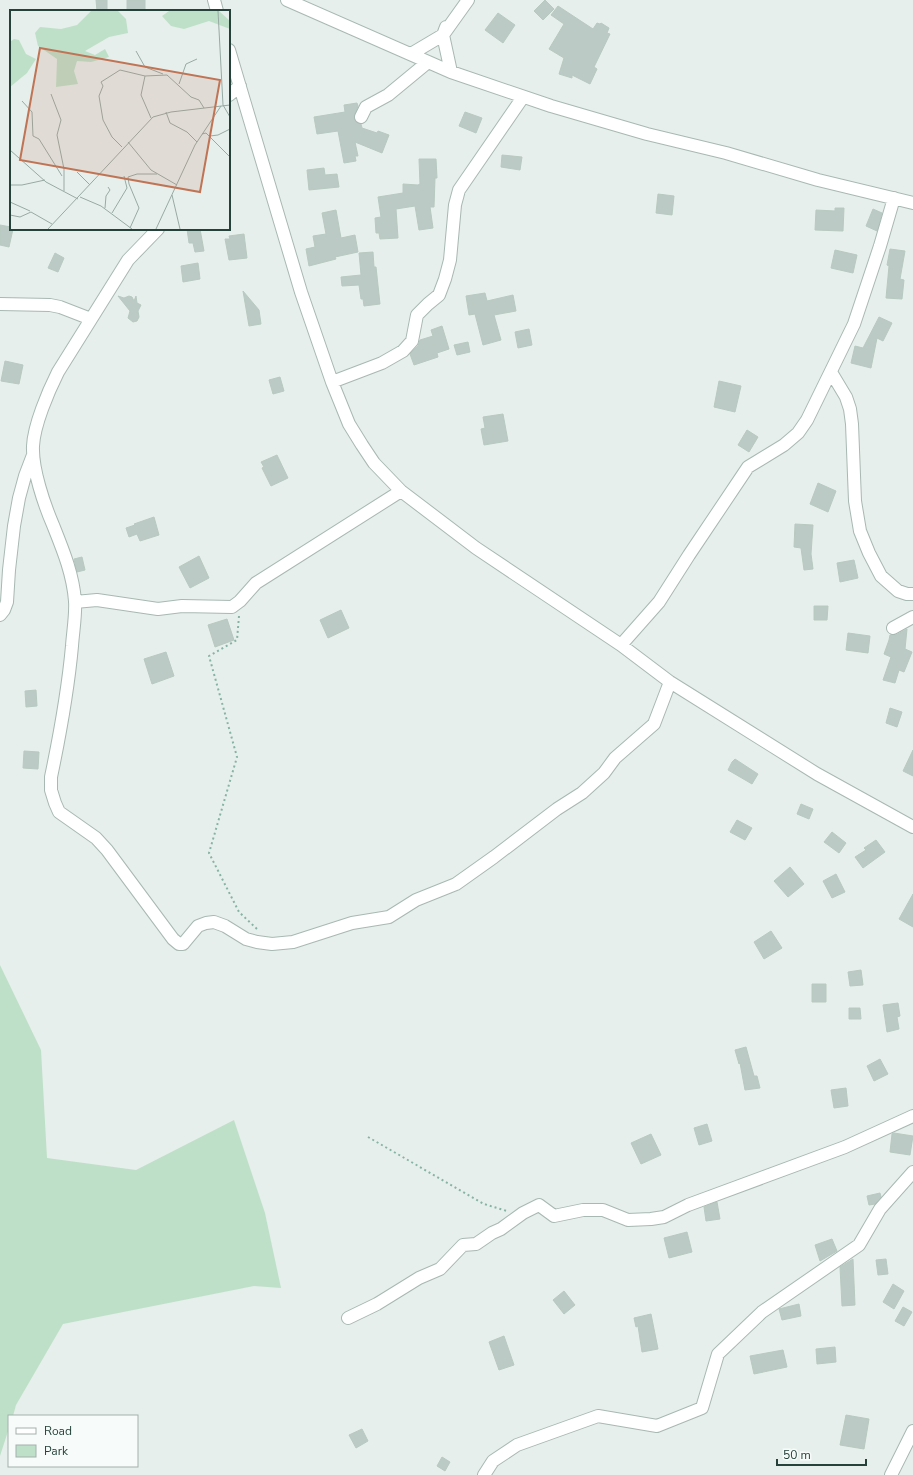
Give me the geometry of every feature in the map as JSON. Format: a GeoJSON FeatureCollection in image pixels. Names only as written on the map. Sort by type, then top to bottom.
{"type":"FeatureCollection","features":[{"type":"Feature","properties":{"kind":"street"},"geometry":{"type":"LineString","coordinates":[[214,0],[217,10]]}},
{"type":"Feature","properties":{"kind":"street"},"geometry":{"type":"LineString","coordinates":[[287,0],[451,72],[523,97],[579,115],[647,134],[726,153],[818,180],[913,203]]}},
{"type":"Feature","properties":{"kind":"street"},"geometry":{"type":"LineString","coordinates":[[451,72],[443,35],[458,0]]}},
{"type":"Feature","properties":{"kind":"street"},"geometry":{"type":"LineString","coordinates":[[411,54],[443,35],[468,0]]}},
{"type":"Feature","properties":{"kind":"street"},"geometry":{"type":"LineString","coordinates":[[230,53],[301,292],[332,382],[349,424],[374,463],[401,491],[476,548],[621,645],[670,682],[817,774],[913,827]]}},
{"type":"Feature","properties":{"kind":"street"},"geometry":{"type":"LineString","coordinates":[[361,118],[366,107],[388,95],[428,62]]}},
{"type":"Feature","properties":{"kind":"street"},"geometry":{"type":"LineString","coordinates":[[230,94],[240,86]]}},
{"type":"Feature","properties":{"kind":"street"},"geometry":{"type":"LineString","coordinates":[[332,382],[382,363],[403,351],[412,341],[417,315],[439,295],[445,279],[450,260],[455,205],[459,190],[523,97]]}},
{"type":"Feature","properties":{"kind":"street"},"geometry":{"type":"LineString","coordinates":[[621,645],[659,602],[748,467],[784,445],[798,433],[807,420],[854,324],[894,198]]}},
{"type":"Feature","properties":{"kind":"street"},"geometry":{"type":"LineString","coordinates":[[157,230],[128,260],[58,372],[49,390],[37,427],[33,444],[33,455],[45,504],[64,553],[72,579],[75,602],[68,684],[51,777],[51,790],[59,812],[96,838],[136,887],[173,939],[179,944],[183,944],[198,926],[214,922],[225,926],[246,939],[272,944],[293,942],[352,923],[388,917],[416,900],[440,891],[462,880],[488,862],[557,808],[582,793],[604,773],[615,758],[654,724],[670,682]]}},
{"type":"Feature","properties":{"kind":"street"},"geometry":{"type":"LineString","coordinates":[[0,304],[50,305],[60,307],[91,319]]}},
{"type":"Feature","properties":{"kind":"street"},"geometry":{"type":"LineString","coordinates":[[831,372],[846,397],[850,409],[855,501],[860,531],[881,576],[898,591],[913,594]]}},
{"type":"Feature","properties":{"kind":"street"},"geometry":{"type":"LineString","coordinates":[[0,615],[7,602],[9,570],[19,498],[33,455]]}},
{"type":"Feature","properties":{"kind":"street"},"geometry":{"type":"LineString","coordinates":[[75,602],[97,600],[158,609],[182,606],[232,607],[240,601],[256,583],[401,491]]}},
{"type":"Feature","properties":{"kind":"street"},"geometry":{"type":"LineString","coordinates":[[893,628],[913,617]]}},
{"type":"Feature","properties":{"kind":"street"},"geometry":{"type":"LineString","coordinates":[[348,1318],[378,1304],[419,1278],[440,1269],[463,1245],[476,1244],[492,1233],[501,1229],[523,1213],[538,1205],[554,1216],[583,1210],[603,1210],[628,1220],[664,1217],[688,1205],[845,1147],[913,1116]]}},
{"type":"Feature","properties":{"kind":"street"},"geometry":{"type":"LineString","coordinates":[[484,1475],[493,1461],[518,1445],[598,1416],[657,1426],[702,1408],[718,1354],[762,1312],[859,1245],[880,1209],[913,1172]]}},
{"type":"Feature","properties":{"kind":"street"},"geometry":{"type":"LineString","coordinates":[[891,1475],[913,1431]]}},
{"type":"Feature","properties":{"kind":"path"},"geometry":{"type":"LineString","coordinates":[[240,601],[237,640],[209,656],[237,757],[209,853],[239,912],[272,944]]}},
{"type":"Feature","properties":{"kind":"path"},"geometry":{"type":"LineString","coordinates":[[368,1136],[484,1204],[512,1213]]}},
{"type":"Feature","properties":{"kind":"green space"},"geometry":{"type":"Polygon","coordinates":[[[0,965],[41,1050],[47,1158],[136,1170],[234,1120],[265,1213],[281,1288],[254,1286],[63,1324],[16,1405],[13,1415],[8,1415],[8,1431],[0,1456],[0,965]]]}},
{"type":"Feature","properties":{"kind":"building"},"geometry":{"type":"Polygon","coordinates":[[[96,0],[107,0],[107,10],[97,10],[96,0]]]}},
{"type":"Feature","properties":{"kind":"building"},"geometry":{"type":"Polygon","coordinates":[[[127,0],[145,0],[145,10],[127,10],[127,0]]]}},
{"type":"Feature","properties":{"kind":"building"},"geometry":{"type":"Polygon","coordinates":[[[545,0],[554,9],[543,20],[534,11],[545,0]]]}},
{"type":"Feature","properties":{"kind":"building"},"geometry":{"type":"Polygon","coordinates":[[[558,6],[593,29],[597,23],[601,23],[609,28],[607,33],[610,34],[594,67],[597,69],[590,84],[572,75],[572,78],[559,74],[564,58],[549,49],[564,24],[551,15],[558,6]]]}},
{"type":"Feature","properties":{"kind":"building"},"geometry":{"type":"Polygon","coordinates":[[[498,13],[515,25],[503,43],[485,30],[498,13]]]}},
{"type":"Feature","properties":{"kind":"building"},"geometry":{"type":"Polygon","coordinates":[[[357,103],[358,106],[354,117],[355,121],[361,124],[362,128],[389,135],[382,153],[355,142],[358,156],[355,156],[356,161],[344,163],[338,131],[317,134],[314,117],[345,112],[344,105],[357,103]]]}},
{"type":"Feature","properties":{"kind":"building"},"geometry":{"type":"Polygon","coordinates":[[[465,112],[482,118],[476,133],[459,126],[465,112]]]}},
{"type":"Feature","properties":{"kind":"building"},"geometry":{"type":"Polygon","coordinates":[[[502,155],[522,157],[520,170],[501,167],[502,155]]]}},
{"type":"Feature","properties":{"kind":"building"},"geometry":{"type":"Polygon","coordinates":[[[419,159],[436,159],[437,178],[435,178],[434,207],[430,207],[433,228],[419,230],[415,206],[396,209],[398,238],[380,239],[379,233],[376,233],[375,218],[381,217],[378,197],[403,193],[403,184],[420,184],[419,159]]]}},
{"type":"Feature","properties":{"kind":"building"},"geometry":{"type":"Polygon","coordinates":[[[324,168],[325,175],[337,174],[339,187],[309,190],[307,170],[324,168]]]}},
{"type":"Feature","properties":{"kind":"building"},"geometry":{"type":"Polygon","coordinates":[[[658,194],[674,196],[672,215],[656,213],[658,194]]]}},
{"type":"Feature","properties":{"kind":"building"},"geometry":{"type":"Polygon","coordinates":[[[835,208],[844,208],[843,231],[815,230],[816,210],[835,211],[835,208]]]}},
{"type":"Feature","properties":{"kind":"building"},"geometry":{"type":"Polygon","coordinates":[[[873,209],[882,213],[877,231],[866,226],[873,209]]]}},
{"type":"Feature","properties":{"kind":"building"},"geometry":{"type":"Polygon","coordinates":[[[336,210],[341,238],[355,235],[358,252],[335,257],[336,259],[309,266],[306,249],[315,247],[313,236],[326,234],[322,213],[336,210]]]}},
{"type":"Feature","properties":{"kind":"building"},"geometry":{"type":"Polygon","coordinates":[[[0,225],[10,227],[10,230],[13,230],[9,247],[0,245],[0,225]]]}},
{"type":"Feature","properties":{"kind":"building"},"geometry":{"type":"Polygon","coordinates":[[[187,230],[200,230],[204,251],[195,252],[193,243],[189,243],[187,230]]]}},
{"type":"Feature","properties":{"kind":"building"},"geometry":{"type":"Polygon","coordinates":[[[244,234],[247,258],[229,260],[225,239],[230,239],[229,236],[244,234]]]}},
{"type":"Feature","properties":{"kind":"building"},"geometry":{"type":"Polygon","coordinates":[[[890,249],[905,251],[900,279],[904,280],[902,299],[886,298],[889,266],[887,265],[890,249]]]}},
{"type":"Feature","properties":{"kind":"building"},"geometry":{"type":"Polygon","coordinates":[[[835,250],[857,255],[853,273],[831,268],[835,250]]]}},
{"type":"Feature","properties":{"kind":"building"},"geometry":{"type":"Polygon","coordinates":[[[373,252],[380,304],[364,306],[363,299],[361,299],[359,285],[342,286],[341,277],[361,275],[359,253],[373,252]]]}},
{"type":"Feature","properties":{"kind":"building"},"geometry":{"type":"Polygon","coordinates":[[[55,253],[64,258],[58,272],[48,268],[55,253]]]}},
{"type":"Feature","properties":{"kind":"building"},"geometry":{"type":"Polygon","coordinates":[[[198,263],[200,279],[183,282],[181,266],[198,263]]]}},
{"type":"Feature","properties":{"kind":"building"},"geometry":{"type":"Polygon","coordinates":[[[243,291],[259,310],[261,324],[249,326],[243,291]]]}},
{"type":"Feature","properties":{"kind":"building"},"geometry":{"type":"Polygon","coordinates":[[[485,293],[487,301],[513,295],[516,311],[494,315],[501,340],[483,345],[475,314],[469,315],[466,296],[485,293]]]}},
{"type":"Feature","properties":{"kind":"building"},"geometry":{"type":"Polygon","coordinates":[[[118,296],[124,298],[129,296],[132,297],[134,301],[136,296],[137,303],[141,305],[138,311],[139,317],[137,321],[133,322],[128,318],[130,311],[118,296]]]}},
{"type":"Feature","properties":{"kind":"building"},"geometry":{"type":"Polygon","coordinates":[[[879,317],[892,323],[883,341],[877,338],[871,368],[851,363],[855,346],[863,348],[879,317]]]}},
{"type":"Feature","properties":{"kind":"building"},"geometry":{"type":"Polygon","coordinates":[[[442,326],[449,349],[437,353],[438,357],[414,365],[410,354],[418,346],[420,340],[433,336],[431,330],[442,326]]]}},
{"type":"Feature","properties":{"kind":"building"},"geometry":{"type":"Polygon","coordinates":[[[529,329],[532,345],[518,348],[515,332],[529,329]]]}},
{"type":"Feature","properties":{"kind":"building"},"geometry":{"type":"Polygon","coordinates":[[[468,342],[470,352],[457,355],[454,345],[468,342]]]}},
{"type":"Feature","properties":{"kind":"building"},"geometry":{"type":"Polygon","coordinates":[[[5,361],[23,365],[19,384],[1,381],[5,361]]]}},
{"type":"Feature","properties":{"kind":"building"},"geometry":{"type":"Polygon","coordinates":[[[280,377],[284,391],[273,394],[269,380],[280,377]]]}},
{"type":"Feature","properties":{"kind":"building"},"geometry":{"type":"Polygon","coordinates":[[[719,381],[741,386],[735,412],[714,407],[719,381]]]}},
{"type":"Feature","properties":{"kind":"building"},"geometry":{"type":"Polygon","coordinates":[[[503,414],[508,441],[484,445],[481,429],[485,428],[483,417],[503,414]]]}},
{"type":"Feature","properties":{"kind":"building"},"geometry":{"type":"Polygon","coordinates":[[[747,430],[758,437],[749,452],[738,445],[747,430]]]}},
{"type":"Feature","properties":{"kind":"building"},"geometry":{"type":"Polygon","coordinates":[[[277,455],[288,478],[271,486],[262,468],[264,467],[261,462],[277,455]]]}},
{"type":"Feature","properties":{"kind":"building"},"geometry":{"type":"Polygon","coordinates":[[[818,483],[836,491],[828,512],[810,504],[818,483]]]}},
{"type":"Feature","properties":{"kind":"building"},"geometry":{"type":"Polygon","coordinates":[[[154,517],[159,535],[140,541],[137,534],[129,537],[126,528],[154,517]]]}},
{"type":"Feature","properties":{"kind":"building"},"geometry":{"type":"Polygon","coordinates":[[[795,524],[813,525],[811,554],[813,569],[804,570],[801,548],[794,547],[795,524]]]}},
{"type":"Feature","properties":{"kind":"building"},"geometry":{"type":"Polygon","coordinates":[[[199,556],[209,578],[190,588],[179,567],[199,556]]]}},
{"type":"Feature","properties":{"kind":"building"},"geometry":{"type":"Polygon","coordinates":[[[82,557],[85,570],[77,572],[74,559],[82,557]]]}},
{"type":"Feature","properties":{"kind":"building"},"geometry":{"type":"Polygon","coordinates":[[[854,560],[858,578],[840,582],[837,563],[854,560]]]}},
{"type":"Feature","properties":{"kind":"building"},"geometry":{"type":"Polygon","coordinates":[[[814,606],[828,606],[827,620],[814,620],[814,606]]]}},
{"type":"Feature","properties":{"kind":"building"},"geometry":{"type":"Polygon","coordinates":[[[341,610],[349,628],[328,638],[320,620],[341,610]]]}},
{"type":"Feature","properties":{"kind":"building"},"geometry":{"type":"Polygon","coordinates":[[[227,619],[234,640],[215,647],[208,625],[227,619]]]}},
{"type":"Feature","properties":{"kind":"building"},"geometry":{"type":"Polygon","coordinates":[[[907,629],[905,649],[912,652],[904,672],[899,670],[895,683],[883,680],[891,657],[884,654],[890,635],[896,635],[907,629]]]}},
{"type":"Feature","properties":{"kind":"building"},"geometry":{"type":"Polygon","coordinates":[[[848,633],[870,636],[868,653],[846,650],[848,633]]]}},
{"type":"Feature","properties":{"kind":"building"},"geometry":{"type":"Polygon","coordinates":[[[166,652],[174,676],[152,684],[144,659],[166,652]]]}},
{"type":"Feature","properties":{"kind":"building"},"geometry":{"type":"Polygon","coordinates":[[[36,690],[37,706],[26,707],[25,691],[36,690]]]}},
{"type":"Feature","properties":{"kind":"building"},"geometry":{"type":"Polygon","coordinates":[[[890,708],[902,712],[897,727],[886,723],[890,708]]]}},
{"type":"Feature","properties":{"kind":"building"},"geometry":{"type":"Polygon","coordinates":[[[913,750],[913,776],[903,771],[913,750]]]}},
{"type":"Feature","properties":{"kind":"building"},"geometry":{"type":"Polygon","coordinates":[[[24,751],[39,752],[38,769],[23,768],[24,751]]]}},
{"type":"Feature","properties":{"kind":"building"},"geometry":{"type":"Polygon","coordinates":[[[735,759],[758,774],[752,784],[728,770],[735,759]]]}},
{"type":"Feature","properties":{"kind":"building"},"geometry":{"type":"Polygon","coordinates":[[[801,804],[813,809],[809,819],[797,814],[801,804]]]}},
{"type":"Feature","properties":{"kind":"building"},"geometry":{"type":"Polygon","coordinates":[[[737,820],[752,828],[745,840],[730,832],[737,820]]]}},
{"type":"Feature","properties":{"kind":"building"},"geometry":{"type":"Polygon","coordinates":[[[832,832],[846,843],[839,853],[824,842],[832,832]]]}},
{"type":"Feature","properties":{"kind":"building"},"geometry":{"type":"Polygon","coordinates":[[[876,840],[885,852],[863,868],[855,857],[866,850],[864,848],[876,840]]]}},
{"type":"Feature","properties":{"kind":"building"},"geometry":{"type":"Polygon","coordinates":[[[790,867],[804,884],[788,897],[774,881],[790,867]]]}},
{"type":"Feature","properties":{"kind":"building"},"geometry":{"type":"Polygon","coordinates":[[[836,874],[845,892],[832,898],[823,881],[836,874]]]}},
{"type":"Feature","properties":{"kind":"building"},"geometry":{"type":"Polygon","coordinates":[[[913,894],[913,927],[899,919],[913,894]]]}},
{"type":"Feature","properties":{"kind":"building"},"geometry":{"type":"Polygon","coordinates":[[[771,931],[782,948],[764,959],[754,942],[771,931]]]}},
{"type":"Feature","properties":{"kind":"building"},"geometry":{"type":"Polygon","coordinates":[[[861,970],[863,985],[850,986],[848,972],[861,970]]]}},
{"type":"Feature","properties":{"kind":"building"},"geometry":{"type":"Polygon","coordinates":[[[812,984],[826,984],[826,1002],[812,1002],[812,984]]]}},
{"type":"Feature","properties":{"kind":"building"},"geometry":{"type":"Polygon","coordinates":[[[898,1003],[900,1016],[897,1017],[899,1029],[887,1032],[883,1005],[898,1003]]]}},
{"type":"Feature","properties":{"kind":"building"},"geometry":{"type":"Polygon","coordinates":[[[849,1008],[860,1008],[861,1019],[849,1019],[849,1008]]]}},
{"type":"Feature","properties":{"kind":"building"},"geometry":{"type":"Polygon","coordinates":[[[746,1047],[754,1076],[757,1076],[760,1088],[745,1090],[740,1063],[739,1064],[735,1050],[746,1047]]]}},
{"type":"Feature","properties":{"kind":"building"},"geometry":{"type":"Polygon","coordinates":[[[880,1059],[888,1074],[874,1081],[867,1066],[880,1059]]]}},
{"type":"Feature","properties":{"kind":"building"},"geometry":{"type":"Polygon","coordinates":[[[846,1088],[848,1106],[834,1108],[831,1090],[846,1088]]]}},
{"type":"Feature","properties":{"kind":"building"},"geometry":{"type":"Polygon","coordinates":[[[707,1124],[712,1141],[699,1145],[694,1128],[707,1124]]]}},
{"type":"Feature","properties":{"kind":"building"},"geometry":{"type":"Polygon","coordinates":[[[651,1134],[661,1155],[641,1164],[631,1143],[651,1134]]]}},
{"type":"Feature","properties":{"kind":"building"},"geometry":{"type":"Polygon","coordinates":[[[892,1134],[913,1136],[910,1155],[890,1152],[892,1134]]]}},
{"type":"Feature","properties":{"kind":"building"},"geometry":{"type":"Polygon","coordinates":[[[880,1193],[881,1197],[875,1204],[869,1205],[867,1196],[880,1193]]]}},
{"type":"Feature","properties":{"kind":"building"},"geometry":{"type":"Polygon","coordinates":[[[717,1202],[720,1219],[706,1221],[704,1207],[717,1202]]]}},
{"type":"Feature","properties":{"kind":"building"},"geometry":{"type":"Polygon","coordinates":[[[687,1232],[692,1252],[669,1258],[664,1238],[687,1232]]]}},
{"type":"Feature","properties":{"kind":"building"},"geometry":{"type":"Polygon","coordinates":[[[832,1239],[837,1251],[820,1261],[815,1245],[832,1239]]]}},
{"type":"Feature","properties":{"kind":"building"},"geometry":{"type":"Polygon","coordinates":[[[853,1259],[855,1305],[842,1306],[840,1267],[853,1259]]]}},
{"type":"Feature","properties":{"kind":"building"},"geometry":{"type":"Polygon","coordinates":[[[886,1259],[888,1274],[878,1275],[876,1260],[886,1259]]]}},
{"type":"Feature","properties":{"kind":"building"},"geometry":{"type":"Polygon","coordinates":[[[893,1284],[904,1291],[894,1309],[883,1302],[893,1284]]]}},
{"type":"Feature","properties":{"kind":"building"},"geometry":{"type":"Polygon","coordinates":[[[564,1291],[575,1305],[564,1314],[553,1300],[564,1291]]]}},
{"type":"Feature","properties":{"kind":"building"},"geometry":{"type":"Polygon","coordinates":[[[799,1304],[801,1316],[782,1320],[779,1309],[799,1304]]]}},
{"type":"Feature","properties":{"kind":"building"},"geometry":{"type":"Polygon","coordinates":[[[903,1307],[912,1312],[904,1326],[895,1321],[903,1307]]]}},
{"type":"Feature","properties":{"kind":"building"},"geometry":{"type":"Polygon","coordinates":[[[651,1314],[658,1349],[642,1352],[638,1326],[636,1327],[634,1318],[651,1314]]]}},
{"type":"Feature","properties":{"kind":"building"},"geometry":{"type":"Polygon","coordinates":[[[504,1336],[514,1365],[499,1370],[489,1342],[504,1336]]]}},
{"type":"Feature","properties":{"kind":"building"},"geometry":{"type":"Polygon","coordinates":[[[835,1347],[836,1362],[817,1364],[816,1349],[835,1347]]]}},
{"type":"Feature","properties":{"kind":"building"},"geometry":{"type":"Polygon","coordinates":[[[783,1350],[787,1367],[754,1374],[750,1356],[783,1350]]]}},
{"type":"Feature","properties":{"kind":"building"},"geometry":{"type":"Polygon","coordinates":[[[846,1415],[869,1419],[864,1449],[840,1445],[846,1415]]]}},
{"type":"Feature","properties":{"kind":"building"},"geometry":{"type":"Polygon","coordinates":[[[362,1429],[368,1441],[356,1448],[349,1435],[362,1429]]]}},
{"type":"Feature","properties":{"kind":"building"},"geometry":{"type":"Polygon","coordinates":[[[442,1457],[450,1462],[445,1471],[437,1466],[442,1457]]]}}]}
